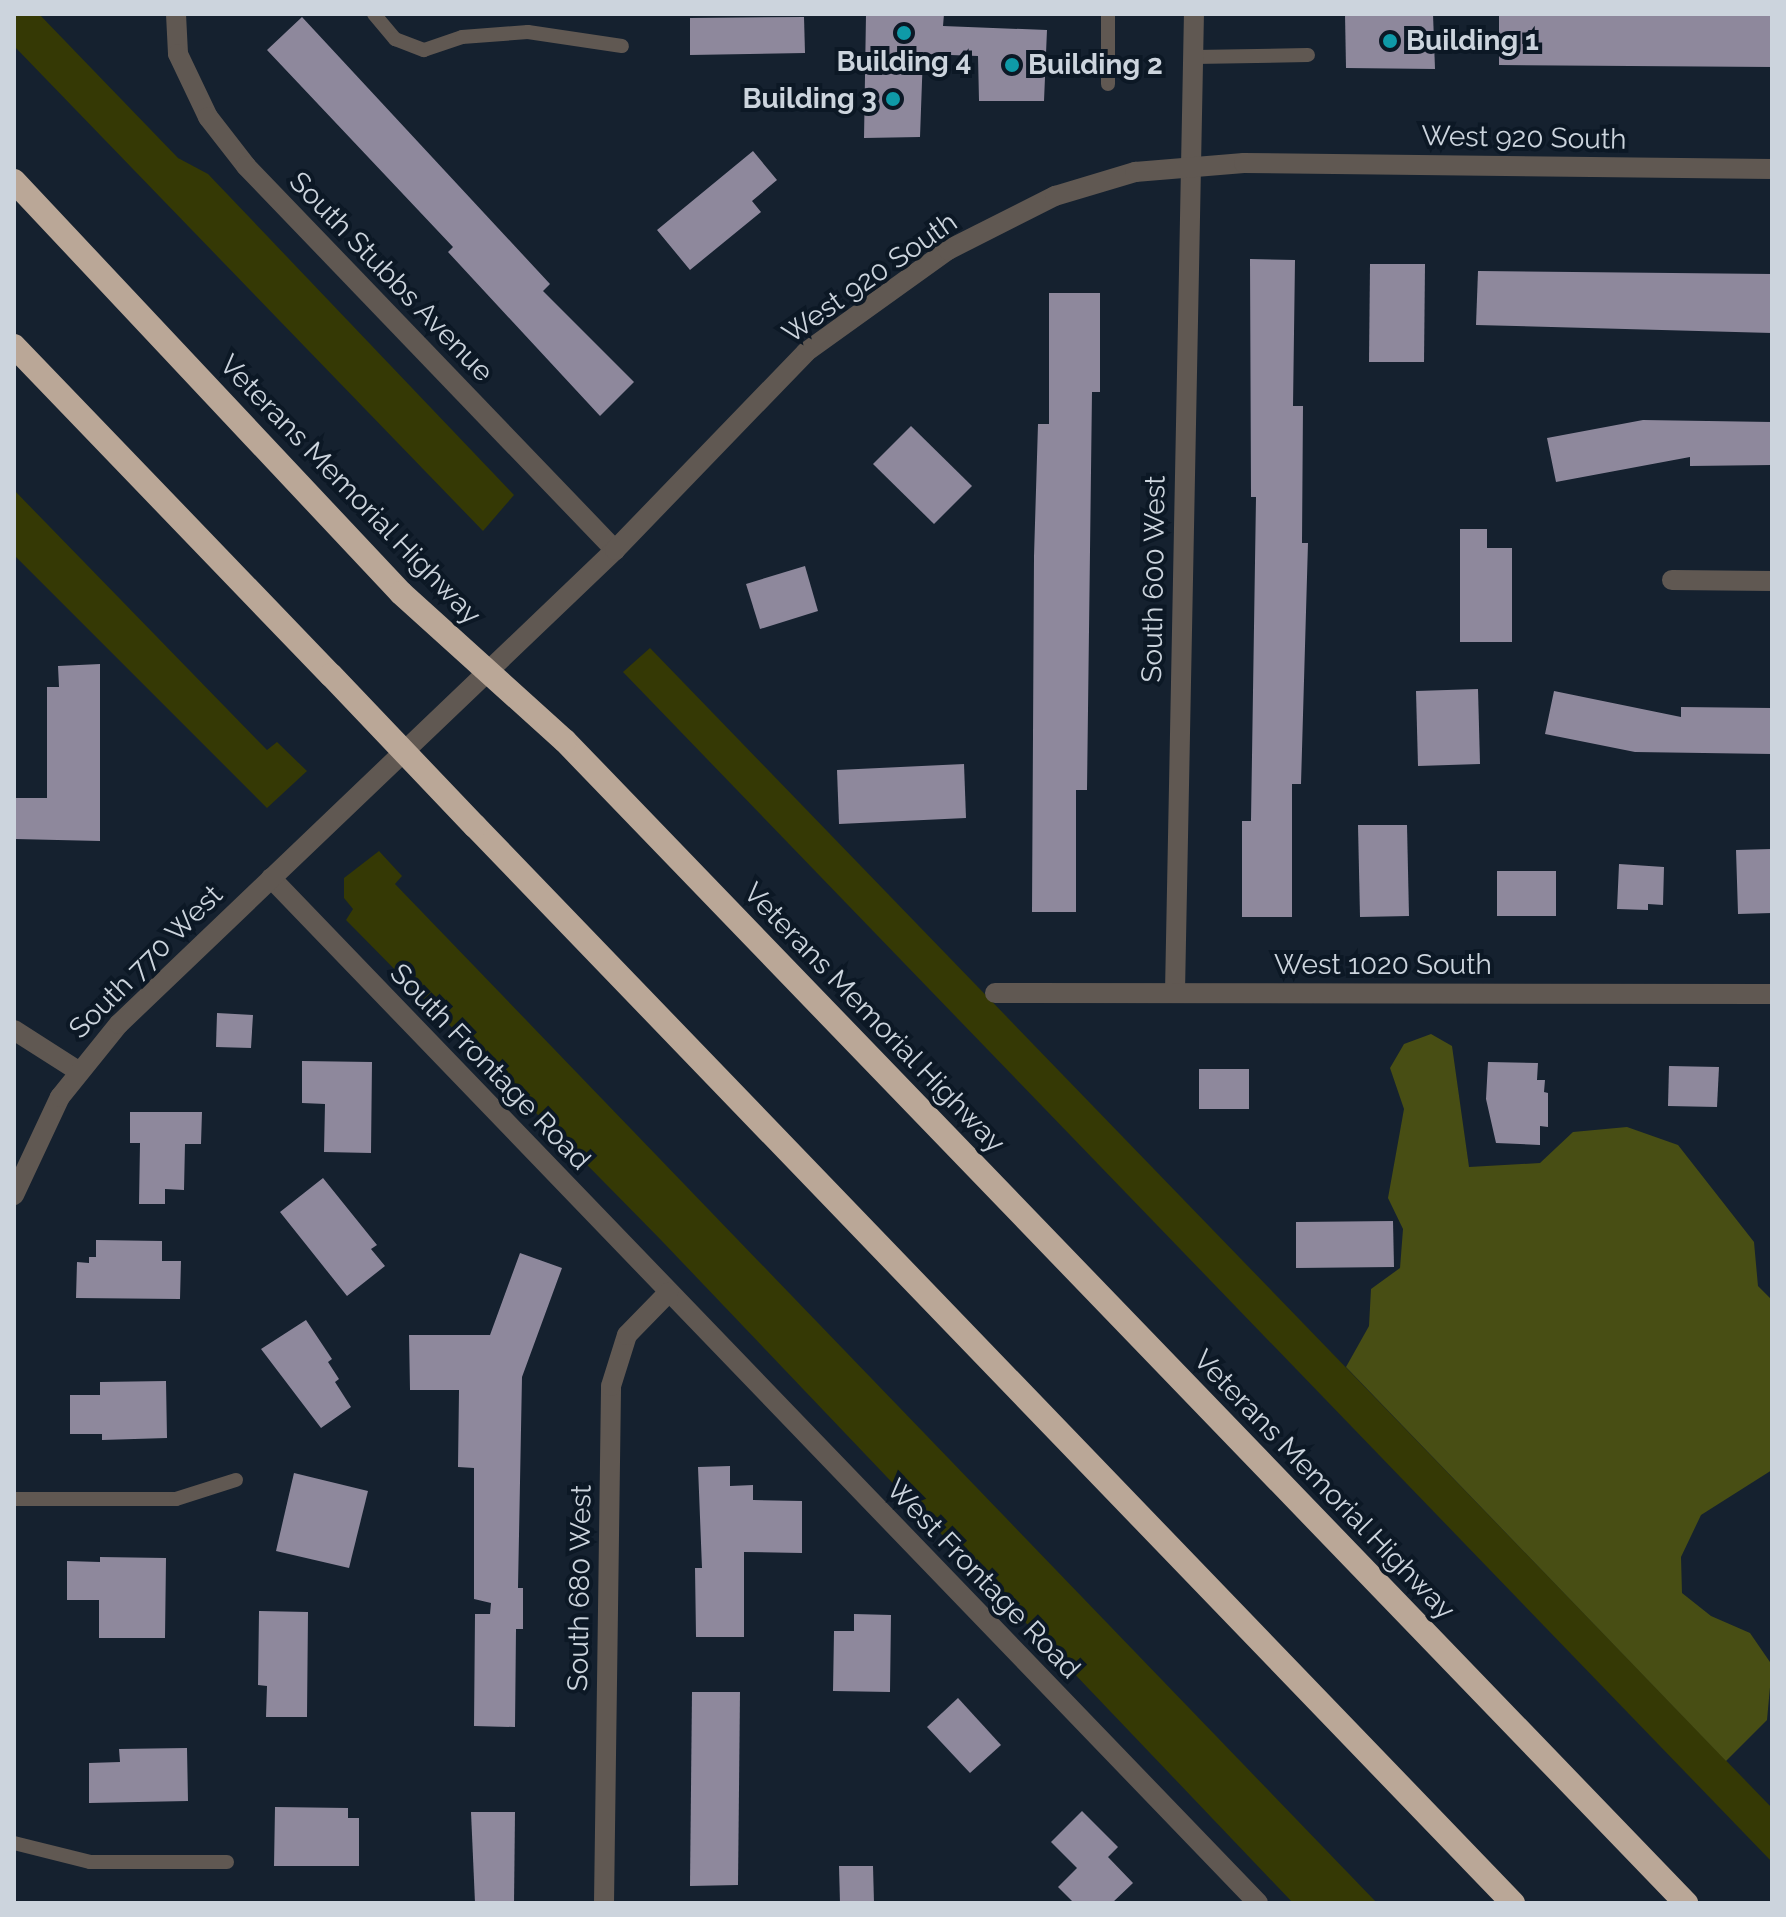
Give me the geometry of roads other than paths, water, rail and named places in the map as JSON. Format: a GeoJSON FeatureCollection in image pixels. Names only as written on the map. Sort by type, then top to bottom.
{"type":"FeatureCollection","features":[{"type":"Feature","properties":{"kind":"highway","name":"Veterans Memorial Highway"},"geometry":{"type":"LineString","coordinates":[[14,181],[401,593],[565,741],[1686,1903]]}},
{"type":"Feature","properties":{"kind":"highway"},"geometry":{"type":"LineString","coordinates":[[14,346],[1513,1903]]}},
{"type":"Feature","properties":{"kind":"street","name":"South Stubbs Avenue"},"geometry":{"type":"LineString","coordinates":[[176,14],[178,54],[208,117],[246,166],[615,550]]}},
{"type":"Feature","properties":{"kind":"street","name":"South 600 West"},"geometry":{"type":"LineString","coordinates":[[1175,992],[1194,14]]}},
{"type":"Feature","properties":{"kind":"street","name":"West 920 South"},"geometry":{"type":"LineString","coordinates":[[354,797],[615,550],[806,352],[948,250],[1055,196],[1135,172],[1244,163],[1772,169]]}},
{"type":"Feature","properties":{"kind":"street"},"geometry":{"type":"LineString","coordinates":[[1672,580],[1772,581]]}},
{"type":"Feature","properties":{"kind":"street","name":"South 770 West"},"geometry":{"type":"LineString","coordinates":[[14,1195],[29,1157],[78,1071],[354,797]]}},
{"type":"Feature","properties":{"kind":"street","name":"South Frontage Road"},"geometry":{"type":"LineString","coordinates":[[271,878],[668,1293]]}},
{"type":"Feature","properties":{"kind":"street","name":"West 1020 South"},"geometry":{"type":"LineString","coordinates":[[995,993],[1772,994]]}},
{"type":"Feature","properties":{"kind":"street"},"geometry":{"type":"LineString","coordinates":[[14,1030],[78,1071]]}},
{"type":"Feature","properties":{"kind":"street","name":"South 680 West"},"geometry":{"type":"LineString","coordinates":[[604,1903],[611,1386],[627,1335],[668,1293]]}},
{"type":"Feature","properties":{"kind":"street","name":"West Frontage Road"},"geometry":{"type":"LineString","coordinates":[[668,1293],[1258,1903]]}},
{"type":"Feature","properties":{"kind":"lane"},"geometry":{"type":"LineString","coordinates":[[374,14],[395,39],[424,50],[462,37],[528,32],[622,46]]}},
{"type":"Feature","properties":{"kind":"lane"},"geometry":{"type":"LineString","coordinates":[[1108,14],[1108,84]]}},
{"type":"Feature","properties":{"kind":"lane"},"geometry":{"type":"LineString","coordinates":[[1194,57],[1308,55]]}},
{"type":"Feature","properties":{"kind":"lane"},"geometry":{"type":"LineString","coordinates":[[14,1499],[176,1499],[236,1480]]}},
{"type":"Feature","properties":{"kind":"lane"},"geometry":{"type":"LineString","coordinates":[[14,1843],[90,1862],[227,1862]]}},
{"type":"Feature","properties":{"kind":"place","name":"Building 4"},"geometry":{"type":"Point","coordinates":[904,33]}},
{"type":"Feature","properties":{"kind":"place","name":"Building 1"},"geometry":{"type":"Point","coordinates":[1390,41]}},
{"type":"Feature","properties":{"kind":"place","name":"Building 2"},"geometry":{"type":"Point","coordinates":[1012,65]}},
{"type":"Feature","properties":{"kind":"place","name":"Building 3"},"geometry":{"type":"Point","coordinates":[893,99]}}]}
